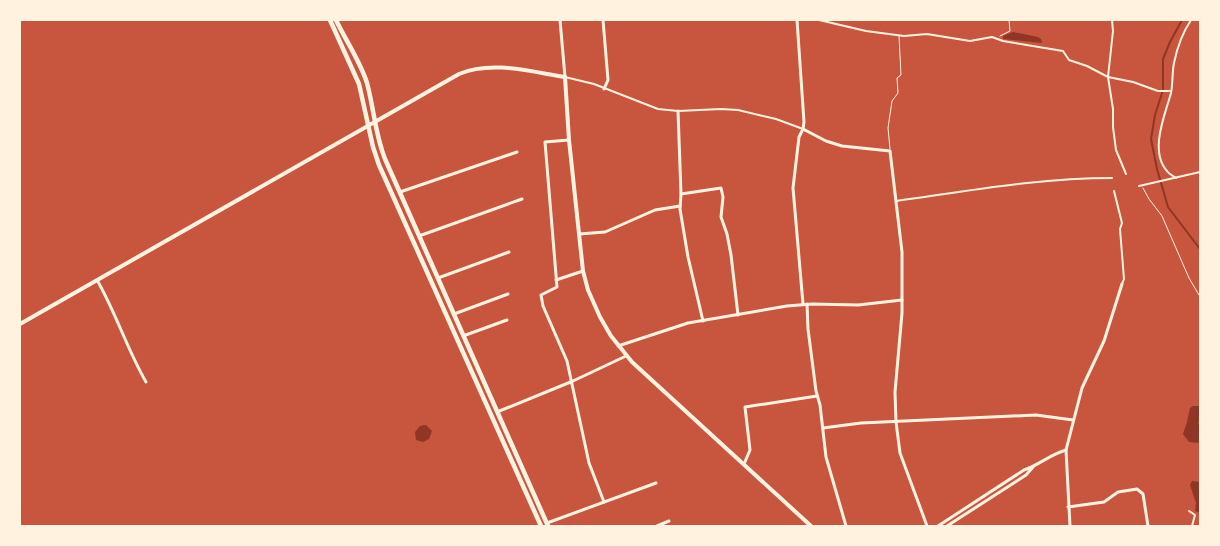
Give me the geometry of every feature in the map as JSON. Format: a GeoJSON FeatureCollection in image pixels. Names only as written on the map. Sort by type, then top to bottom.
{"type":"FeatureCollection","features":[{"type":"Feature","properties":{"kind":"main road"},"geometry":{"type":"LineString","coordinates":[[330,20],[356,74],[381,150],[547,525]]}},
{"type":"Feature","properties":{"kind":"main road"},"geometry":{"type":"LineString","coordinates":[[336,20],[362,72],[371,99],[373,147],[379,165],[541,526]]}},
{"type":"Feature","properties":{"kind":"street"},"geometry":{"type":"LineString","coordinates":[[560,20],[569,140],[583,271],[596,308],[626,356],[811,526]]}},
{"type":"Feature","properties":{"kind":"street"},"geometry":{"type":"LineString","coordinates":[[603,20],[608,80],[604,89]]}},
{"type":"Feature","properties":{"kind":"street"},"geometry":{"type":"LineString","coordinates":[[797,20],[804,96],[803,129],[799,137],[793,188],[808,329],[827,464],[846,526]]}},
{"type":"Feature","properties":{"kind":"street"},"geometry":{"type":"LineString","coordinates":[[818,20],[899,36],[927,34],[970,41],[992,37],[1063,51],[1069,60],[1087,66],[1108,77],[1133,82],[1158,91],[1171,91]]}},
{"type":"Feature","properties":{"kind":"street"},"geometry":{"type":"LineString","coordinates":[[1112,20],[1114,31],[1108,77],[1113,109],[1112,127],[1116,150],[1126,174]]}},
{"type":"Feature","properties":{"kind":"street"},"geometry":{"type":"LineString","coordinates":[[1176,178],[1166,171],[1160,152],[1161,126],[1171,91],[1174,63],[1183,35],[1191,20]]}},
{"type":"Feature","properties":{"kind":"street"},"geometry":{"type":"LineString","coordinates":[[20,324],[371,123],[455,76],[474,68],[492,67],[565,77],[652,107],[678,112],[720,109],[738,110],[776,119],[842,146],[890,151],[902,252],[902,300],[895,392],[896,422],[900,453],[927,526]]}},
{"type":"Feature","properties":{"kind":"street"},"geometry":{"type":"LineString","coordinates":[[678,112],[680,206],[688,257],[703,320]]}},
{"type":"Feature","properties":{"kind":"street"},"geometry":{"type":"LineString","coordinates":[[569,140],[545,142],[557,287],[541,296],[567,361],[573,382],[588,463],[604,502]]}},
{"type":"Feature","properties":{"kind":"street"},"geometry":{"type":"LineString","coordinates":[[400,192],[517,152]]}},
{"type":"Feature","properties":{"kind":"street"},"geometry":{"type":"LineString","coordinates":[[1140,185],[1200,172]]}},
{"type":"Feature","properties":{"kind":"street"},"geometry":{"type":"LineString","coordinates":[[896,201],[1035,182],[1077,178],[1112,178]]}},
{"type":"Feature","properties":{"kind":"street"},"geometry":{"type":"LineString","coordinates":[[681,194],[721,188],[723,196],[721,217],[731,255],[738,315]]}},
{"type":"Feature","properties":{"kind":"street"},"geometry":{"type":"LineString","coordinates":[[1070,526],[1066,450],[1082,388],[1104,341],[1124,279],[1120,229],[1122,223],[1114,191]]}},
{"type":"Feature","properties":{"kind":"street"},"geometry":{"type":"LineString","coordinates":[[419,236],[522,199]]}},
{"type":"Feature","properties":{"kind":"street"},"geometry":{"type":"LineString","coordinates":[[579,234],[605,232],[655,210],[680,206]]}},
{"type":"Feature","properties":{"kind":"street"},"geometry":{"type":"LineString","coordinates":[[438,278],[509,252]]}},
{"type":"Feature","properties":{"kind":"street"},"geometry":{"type":"LineString","coordinates":[[556,280],[583,271]]}},
{"type":"Feature","properties":{"kind":"street"},"geometry":{"type":"LineString","coordinates":[[98,280],[146,382]]}},
{"type":"Feature","properties":{"kind":"street"},"geometry":{"type":"LineString","coordinates":[[454,314],[508,294]]}},
{"type":"Feature","properties":{"kind":"street"},"geometry":{"type":"LineString","coordinates":[[618,346],[688,323],[703,320],[805,304],[858,305],[902,300]]}},
{"type":"Feature","properties":{"kind":"street"},"geometry":{"type":"LineString","coordinates":[[463,336],[507,320]]}},
{"type":"Feature","properties":{"kind":"street"},"geometry":{"type":"LineString","coordinates":[[497,412],[573,382],[626,356]]}},
{"type":"Feature","properties":{"kind":"street"},"geometry":{"type":"LineString","coordinates":[[744,464],[750,450],[745,406],[817,396]]}},
{"type":"Feature","properties":{"kind":"street"},"geometry":{"type":"LineString","coordinates":[[823,428],[861,423],[1036,415],[1074,420]]}},
{"type":"Feature","properties":{"kind":"street"},"geometry":{"type":"LineString","coordinates":[[947,526],[1026,475],[1034,467],[1056,453],[1066,450]]}},
{"type":"Feature","properties":{"kind":"street"},"geometry":{"type":"LineString","coordinates":[[938,526],[1024,470],[1034,467]]}},
{"type":"Feature","properties":{"kind":"street"},"geometry":{"type":"LineString","coordinates":[[547,525],[656,482]]}},
{"type":"Feature","properties":{"kind":"street"},"geometry":{"type":"LineString","coordinates":[[1068,507],[1104,502],[1118,492],[1137,490],[1143,494],[1148,526]]}},
{"type":"Feature","properties":{"kind":"street"},"geometry":{"type":"LineString","coordinates":[[1189,511],[1195,515],[1192,526]]}},
{"type":"Feature","properties":{"kind":"street"},"geometry":{"type":"LineString","coordinates":[[657,526],[669,521]]}},
{"type":"Feature","properties":{"kind":"lane"},"geometry":{"type":"LineString","coordinates":[[890,151],[888,128],[892,101],[898,93],[897,78],[900,75],[899,36]]}},
{"type":"Feature","properties":{"kind":"path"},"geometry":{"type":"LineString","coordinates":[[999,39],[1001,35],[1010,32],[1010,20]]}},
{"type":"Feature","properties":{"kind":"path"},"geometry":{"type":"LineString","coordinates":[[1140,185],[1162,216],[1189,278],[1200,295]]}},
{"type":"Feature","properties":{"kind":"shaded area"},"geometry":{"type":"Polygon","coordinates":[[[1013,32],[1038,37],[1042,43],[1003,39],[1003,36],[1013,32]]]}},
{"type":"Feature","properties":{"kind":"shaded area"},"geometry":{"type":"Polygon","coordinates":[[[1200,406],[1200,420],[1198,423],[1200,425],[1200,443],[1189,442],[1183,434],[1190,408],[1200,406]]]}},
{"type":"Feature","properties":{"kind":"shaded area"},"geometry":{"type":"Polygon","coordinates":[[[426,425],[432,431],[429,439],[423,442],[416,440],[415,432],[420,426],[426,425]]]}},
{"type":"Feature","properties":{"kind":"shaded area"},"geometry":{"type":"Polygon","coordinates":[[[1192,481],[1200,482],[1200,513],[1195,511],[1196,503],[1190,485],[1192,481]]]}},
{"type":"Feature","properties":{"kind":"waterway"},"geometry":{"type":"LineString","coordinates":[[1182,20],[1163,59],[1163,90],[1155,115],[1151,139],[1168,207],[1200,249]]}}]}
